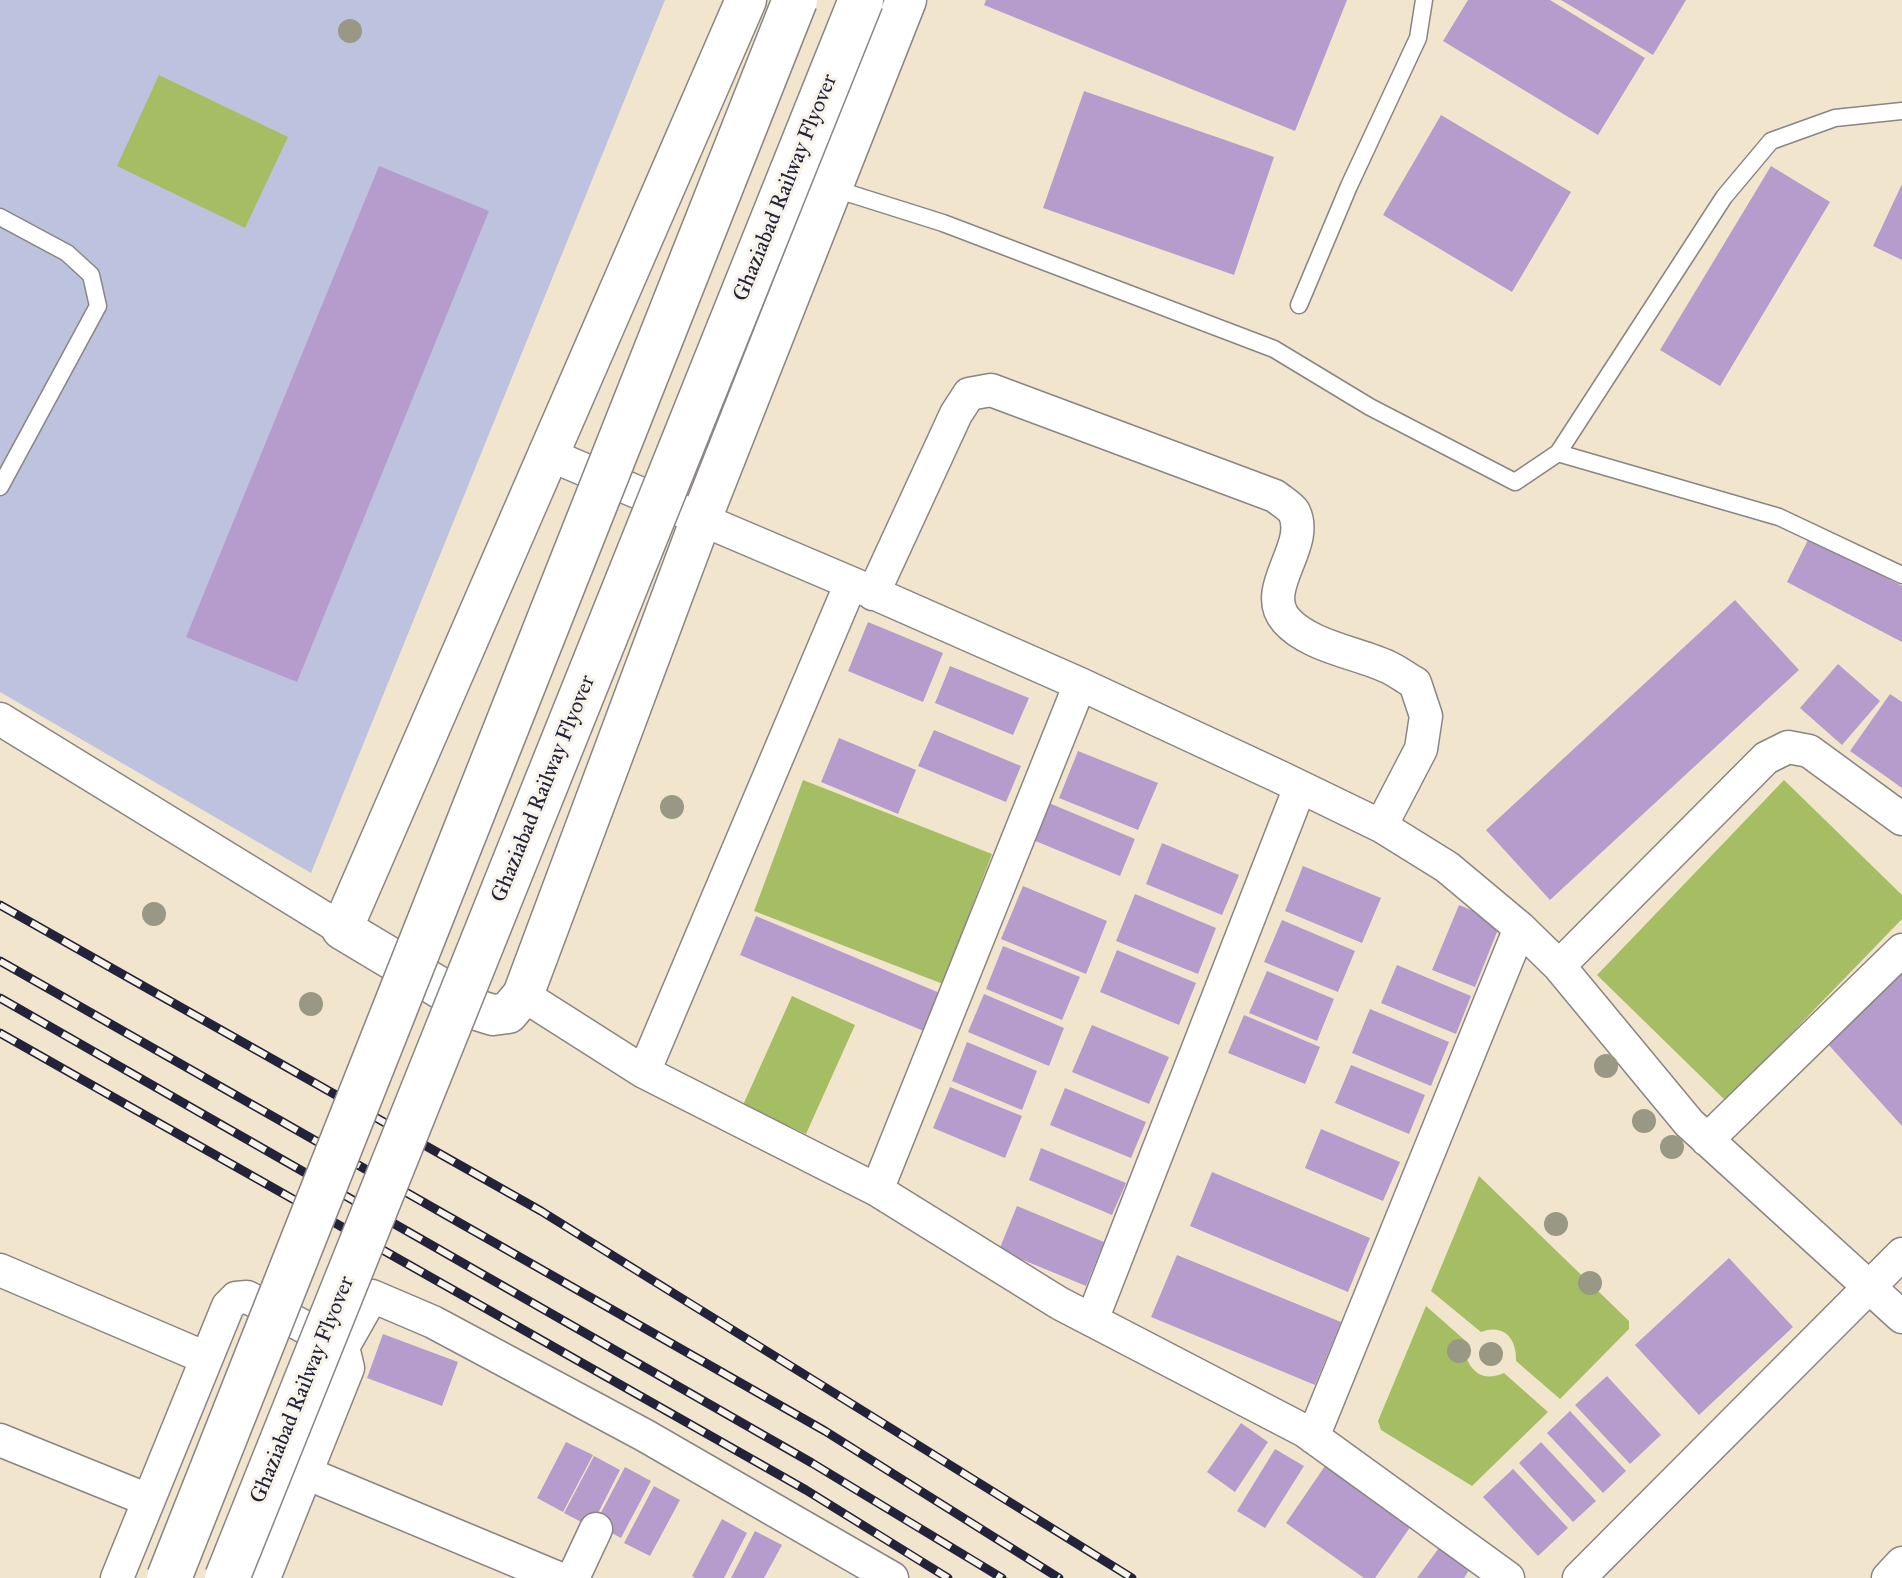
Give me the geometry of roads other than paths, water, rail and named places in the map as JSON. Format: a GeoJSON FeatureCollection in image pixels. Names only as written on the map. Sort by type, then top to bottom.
{"type":"FeatureCollection","features":[{"type":"Feature","properties":{"kind":"highway"},"geometry":{"type":"LineString","coordinates":[[169,1578],[795,0]]}},
{"type":"Feature","properties":{"kind":"highway","name":"Ghaziabad Railway Flyover"},"geometry":{"type":"LineString","coordinates":[[227,1578],[861,0]]}},
{"type":"Feature","properties":{"kind":"street"},"geometry":{"type":"LineString","coordinates":[[342,929],[746,0]]}},
{"type":"Feature","properties":{"kind":"street"},"geometry":{"type":"LineString","coordinates":[[0,719],[477,1010],[493,1015],[508,1013],[523,995],[701,519],[906,0]]}},
{"type":"Feature","properties":{"kind":"street"},"geometry":{"type":"LineString","coordinates":[[644,1072],[862,588],[969,394],[991,390],[1275,496],[1293,510],[1297,524],[1294,546],[1280,582],[1280,604],[1286,620],[1322,643],[1389,667],[1415,683],[1426,716],[1421,749],[1381,826]]}},
{"type":"Feature","properties":{"kind":"street"},"geometry":{"type":"LineString","coordinates":[[550,455],[1080,684],[1381,826],[1447,867],[1520,928],[1559,966],[1689,1123],[1902,1317]]}},
{"type":"Feature","properties":{"kind":"street"},"geometry":{"type":"LineString","coordinates":[[877,1190],[1080,684]]}},
{"type":"Feature","properties":{"kind":"street"},"geometry":{"type":"LineString","coordinates":[[1559,966],[1766,758],[1788,747],[1809,751],[1902,819]]}},
{"type":"Feature","properties":{"kind":"street"},"geometry":{"type":"LineString","coordinates":[[1092,1320],[1300,787]]}},
{"type":"Feature","properties":{"kind":"street"},"geometry":{"type":"LineString","coordinates":[[1313,1437],[1520,928]]}},
{"type":"Feature","properties":{"kind":"street"},"geometry":{"type":"LineString","coordinates":[[1707,1140],[1902,950]]}},
{"type":"Feature","properties":{"kind":"street"},"geometry":{"type":"LineString","coordinates":[[523,995],[644,1072],[877,1190],[1092,1320],[1313,1437],[1508,1578]]}},
{"type":"Feature","properties":{"kind":"street"},"geometry":{"type":"LineString","coordinates":[[1579,1578],[1902,1254]]}},
{"type":"Feature","properties":{"kind":"street"},"geometry":{"type":"LineString","coordinates":[[0,1270],[206,1358]]}},
{"type":"Feature","properties":{"kind":"street"},"geometry":{"type":"LineString","coordinates":[[264,1578],[348,1368],[343,1347],[372,1296],[433,1322],[632,1428],[892,1578]]}},
{"type":"Feature","properties":{"kind":"street"},"geometry":{"type":"LineString","coordinates":[[117,1578],[228,1306],[236,1298],[247,1297],[343,1347]]}},
{"type":"Feature","properties":{"kind":"street"},"geometry":{"type":"LineString","coordinates":[[0,1440],[148,1500]]}},
{"type":"Feature","properties":{"kind":"street"},"geometry":{"type":"LineString","coordinates":[[306,1473],[558,1578]]}},
{"type":"Feature","properties":{"kind":"street"},"geometry":{"type":"LineString","coordinates":[[573,1578],[596,1529]]}},
{"type":"Feature","properties":{"kind":"street"},"geometry":{"type":"LineString","coordinates":[[1888,1578],[1902,1563]]}},
{"type":"Feature","properties":{"kind":"lane"},"geometry":{"type":"LineString","coordinates":[[1299,305],[1349,186],[1418,38],[1424,0]]}},
{"type":"Feature","properties":{"kind":"lane"},"geometry":{"type":"LineString","coordinates":[[832,188],[943,223],[1274,349],[1370,407],[1515,482],[1558,453],[1724,197],[1771,141],[1835,118],[1902,111]]}},
{"type":"Feature","properties":{"kind":"lane"},"geometry":{"type":"LineString","coordinates":[[0,217],[75,261],[91,275],[98,306],[0,487]]}},
{"type":"Feature","properties":{"kind":"lane"},"geometry":{"type":"LineString","coordinates":[[1558,453],[1779,517],[1902,575]]}},
{"type":"Feature","properties":{"kind":"railway"},"geometry":{"type":"LineString","coordinates":[[0,905],[541,1211],[1132,1578]]}},
{"type":"Feature","properties":{"kind":"railway"},"geometry":{"type":"LineString","coordinates":[[0,961],[825,1431],[1059,1578]]}},
{"type":"Feature","properties":{"kind":"railway"},"geometry":{"type":"LineString","coordinates":[[0,998],[812,1463],[1002,1578]]}},
{"type":"Feature","properties":{"kind":"railway"},"geometry":{"type":"LineString","coordinates":[[0,1033],[806,1490],[948,1578]]}}]}
